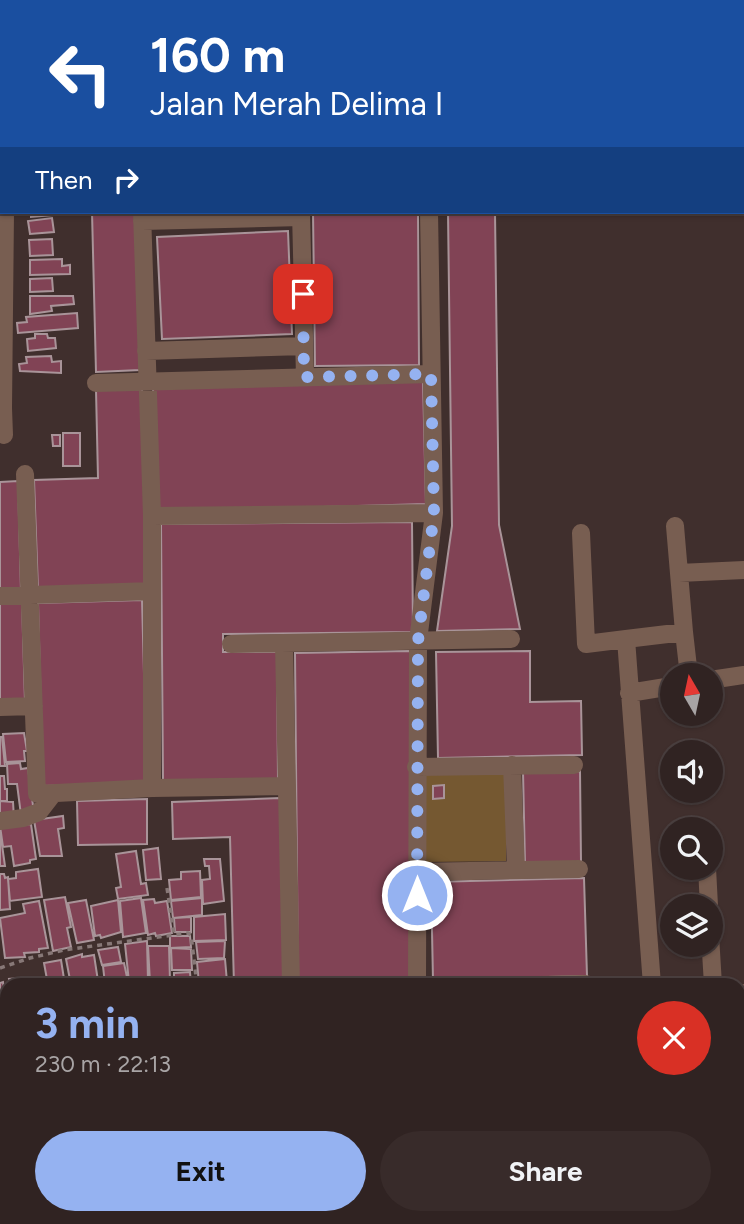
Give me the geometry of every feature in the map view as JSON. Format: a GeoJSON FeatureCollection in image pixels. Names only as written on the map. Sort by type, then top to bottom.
{"type":"FeatureCollection","features":[{"type":"Feature","properties":{"kind":"street"},"geometry":{"type":"LineString","coordinates":[[4,435],[1,408],[5,214]]}},
{"type":"Feature","properties":{"kind":"street"},"geometry":{"type":"LineString","coordinates":[[152,788],[152,516],[142,216],[300,214],[304,377]]}},
{"type":"Feature","properties":{"kind":"street"},"geometry":{"type":"LineString","coordinates":[[417,978],[418,641],[434,513],[429,214]]}},
{"type":"Feature","properties":{"kind":"street"},"geometry":{"type":"LineString","coordinates":[[146,351],[304,345]]}},
{"type":"Feature","properties":{"kind":"street"},"geometry":{"type":"LineString","coordinates":[[96,383],[431,374]]}},
{"type":"Feature","properties":{"kind":"street"},"geometry":{"type":"LineString","coordinates":[[25,474],[37,794],[152,788],[287,786]]}},
{"type":"Feature","properties":{"kind":"street"},"geometry":{"type":"LineString","coordinates":[[152,516],[434,513]]}},
{"type":"Feature","properties":{"kind":"street"},"geometry":{"type":"LineString","coordinates":[[675,526],[688,663]]}},
{"type":"Feature","properties":{"kind":"street"},"geometry":{"type":"LineString","coordinates":[[581,533],[586,644],[684,632]]}},
{"type":"Feature","properties":{"kind":"street"},"geometry":{"type":"LineString","coordinates":[[678,573],[744,570]]}},
{"type":"Feature","properties":{"kind":"street"},"geometry":{"type":"LineString","coordinates":[[0,596],[152,591]]}},
{"type":"Feature","properties":{"kind":"street"},"geometry":{"type":"LineString","coordinates":[[231,644],[511,639]]}},
{"type":"Feature","properties":{"kind":"street"},"geometry":{"type":"LineString","coordinates":[[626,639],[651,978]]}},
{"type":"Feature","properties":{"kind":"street"},"geometry":{"type":"LineString","coordinates":[[284,643],[291,978]]}},
{"type":"Feature","properties":{"kind":"street"},"geometry":{"type":"LineString","coordinates":[[723,678],[744,675]]}},
{"type":"Feature","properties":{"kind":"street"},"geometry":{"type":"LineString","coordinates":[[629,693],[660,688]]}},
{"type":"Feature","properties":{"kind":"street"},"geometry":{"type":"LineString","coordinates":[[0,707],[34,706]]}},
{"type":"Feature","properties":{"kind":"street"},"geometry":{"type":"LineString","coordinates":[[512,765],[516,870]]}},
{"type":"Feature","properties":{"kind":"street"},"geometry":{"type":"LineString","coordinates":[[416,767],[574,765]]}},
{"type":"Feature","properties":{"kind":"street"},"geometry":{"type":"LineString","coordinates":[[0,821],[23,818],[39,812],[53,794]]}},
{"type":"Feature","properties":{"kind":"street"},"geometry":{"type":"LineString","coordinates":[[417,872],[579,869]]}},
{"type":"Feature","properties":{"kind":"street"},"geometry":{"type":"LineString","coordinates":[[711,957],[713,978]]}},
{"type":"Feature","properties":{"kind":"path"},"geometry":{"type":"LineString","coordinates":[[167,888],[174,934]]}},
{"type":"Feature","properties":{"kind":"path"},"geometry":{"type":"LineString","coordinates":[[0,968],[64,950],[174,934],[191,935],[196,978]]}},
{"type":"Feature","properties":{"kind":"shaded area"},"geometry":{"type":"Polygon","coordinates":[[[506,772],[506,861],[424,862],[423,773],[506,772]]]}},
{"type":"Feature","properties":{"kind":"building"},"geometry":{"type":"Polygon","coordinates":[[[31,214],[53,214],[53,215],[31,217],[31,214]]]}},
{"type":"Feature","properties":{"kind":"building"},"geometry":{"type":"Polygon","coordinates":[[[92,214],[136,214],[140,370],[96,372],[92,214]]]}},
{"type":"Feature","properties":{"kind":"building"},"geometry":{"type":"Polygon","coordinates":[[[313,214],[418,214],[419,365],[315,366],[313,214]]]}},
{"type":"Feature","properties":{"kind":"building"},"geometry":{"type":"Polygon","coordinates":[[[448,214],[495,214],[499,525],[520,629],[437,631],[452,526],[448,214]]]}},
{"type":"Feature","properties":{"kind":"building"},"geometry":{"type":"Polygon","coordinates":[[[52,218],[54,232],[30,234],[28,221],[52,218]]]}},
{"type":"Feature","properties":{"kind":"building"},"geometry":{"type":"Polygon","coordinates":[[[288,231],[292,334],[162,339],[157,237],[288,231]]]}},
{"type":"Feature","properties":{"kind":"building"},"geometry":{"type":"Polygon","coordinates":[[[52,239],[53,255],[30,256],[29,240],[52,239]]]}},
{"type":"Feature","properties":{"kind":"building"},"geometry":{"type":"Polygon","coordinates":[[[62,259],[62,266],[70,265],[70,274],[30,275],[30,260],[62,259]]]}},
{"type":"Feature","properties":{"kind":"building"},"geometry":{"type":"Polygon","coordinates":[[[52,278],[53,291],[30,292],[30,279],[52,278]]]}},
{"type":"Feature","properties":{"kind":"building"},"geometry":{"type":"Polygon","coordinates":[[[30,296],[73,296],[74,304],[51,306],[52,311],[30,314],[30,296]]]}},
{"type":"Feature","properties":{"kind":"building"},"geometry":{"type":"Polygon","coordinates":[[[77,313],[78,328],[18,333],[17,323],[27,322],[26,317],[77,313]]]}},
{"type":"Feature","properties":{"kind":"building"},"geometry":{"type":"Polygon","coordinates":[[[35,334],[47,334],[48,338],[55,338],[56,348],[28,351],[27,339],[35,338],[35,334]]]}},
{"type":"Feature","properties":{"kind":"building"},"geometry":{"type":"Polygon","coordinates":[[[51,356],[52,362],[61,361],[61,373],[20,371],[19,364],[27,363],[26,357],[51,356]]]}},
{"type":"Feature","properties":{"kind":"building"},"geometry":{"type":"Polygon","coordinates":[[[423,381],[426,504],[156,512],[153,388],[423,381]]]}},
{"type":"Feature","properties":{"kind":"building"},"geometry":{"type":"Polygon","coordinates":[[[142,389],[147,587],[38,590],[34,480],[98,478],[96,390],[142,389]]]}},
{"type":"Feature","properties":{"kind":"building"},"geometry":{"type":"Polygon","coordinates":[[[63,433],[80,433],[80,466],[63,466],[63,433]]]}},
{"type":"Feature","properties":{"kind":"building"},"geometry":{"type":"Polygon","coordinates":[[[52,435],[60,435],[60,446],[53,446],[52,435]]]}},
{"type":"Feature","properties":{"kind":"building"},"geometry":{"type":"Polygon","coordinates":[[[18,481],[21,590],[0,591],[0,482],[18,481]]]}},
{"type":"Feature","properties":{"kind":"building"},"geometry":{"type":"Polygon","coordinates":[[[412,522],[413,632],[223,634],[223,652],[277,652],[278,780],[163,781],[161,524],[412,522]]]}},
{"type":"Feature","properties":{"kind":"building"},"geometry":{"type":"Polygon","coordinates":[[[142,600],[147,783],[43,786],[38,603],[142,600]]]}},
{"type":"Feature","properties":{"kind":"building"},"geometry":{"type":"Polygon","coordinates":[[[0,602],[22,602],[25,701],[0,702],[0,602]]]}},
{"type":"Feature","properties":{"kind":"building"},"geometry":{"type":"Polygon","coordinates":[[[410,651],[413,978],[298,978],[295,653],[410,651]]]}},
{"type":"Feature","properties":{"kind":"building"},"geometry":{"type":"Polygon","coordinates":[[[530,651],[530,702],[581,701],[582,755],[438,758],[436,652],[530,651]]]}},
{"type":"Feature","properties":{"kind":"building"},"geometry":{"type":"Polygon","coordinates":[[[24,733],[27,751],[24,751],[25,761],[6,762],[3,734],[24,733]]]}},
{"type":"Feature","properties":{"kind":"building"},"geometry":{"type":"Polygon","coordinates":[[[2,737],[5,766],[0,766],[2,737]]]}},
{"type":"Feature","properties":{"kind":"building"},"geometry":{"type":"Polygon","coordinates":[[[20,763],[21,769],[28,768],[34,813],[21,815],[17,784],[8,784],[7,764],[20,763]]]}},
{"type":"Feature","properties":{"kind":"building"},"geometry":{"type":"Polygon","coordinates":[[[580,771],[581,862],[525,863],[523,772],[580,771]]]}},
{"type":"Feature","properties":{"kind":"building"},"geometry":{"type":"Polygon","coordinates":[[[0,776],[4,776],[7,801],[0,801],[0,776]]]}},
{"type":"Feature","properties":{"kind":"building"},"geometry":{"type":"Polygon","coordinates":[[[444,785],[444,798],[433,799],[433,786],[444,785]]]}},
{"type":"Feature","properties":{"kind":"building"},"geometry":{"type":"Polygon","coordinates":[[[280,798],[285,978],[234,978],[230,837],[173,839],[172,802],[280,798]]]}},
{"type":"Feature","properties":{"kind":"building"},"geometry":{"type":"Polygon","coordinates":[[[147,799],[147,844],[78,845],[77,801],[147,799]]]}},
{"type":"Feature","properties":{"kind":"building"},"geometry":{"type":"Polygon","coordinates":[[[0,801],[13,802],[14,819],[0,819],[0,801]]]}},
{"type":"Feature","properties":{"kind":"building"},"geometry":{"type":"Polygon","coordinates":[[[63,816],[64,828],[58,829],[62,856],[40,856],[34,820],[63,816]]]}},
{"type":"Feature","properties":{"kind":"building"},"geometry":{"type":"Polygon","coordinates":[[[31,824],[36,859],[14,866],[11,846],[3,847],[0,826],[31,824]]]}},
{"type":"Feature","properties":{"kind":"building"},"geometry":{"type":"Polygon","coordinates":[[[0,831],[5,866],[0,866],[0,831]]]}},
{"type":"Feature","properties":{"kind":"building"},"geometry":{"type":"Polygon","coordinates":[[[158,848],[161,879],[146,880],[143,850],[158,848]]]}},
{"type":"Feature","properties":{"kind":"building"},"geometry":{"type":"Polygon","coordinates":[[[136,851],[141,884],[146,883],[148,895],[118,899],[116,888],[121,887],[116,854],[136,851]]]}},
{"type":"Feature","properties":{"kind":"building"},"geometry":{"type":"Polygon","coordinates":[[[204,859],[220,859],[224,901],[203,904],[202,880],[210,879],[209,866],[205,866],[204,859]]]}},
{"type":"Feature","properties":{"kind":"building"},"geometry":{"type":"Polygon","coordinates":[[[38,869],[42,897],[10,901],[8,879],[16,878],[16,872],[38,869]]]}},
{"type":"Feature","properties":{"kind":"building"},"geometry":{"type":"Polygon","coordinates":[[[200,871],[201,897],[171,900],[169,880],[181,879],[181,872],[200,871]]]}},
{"type":"Feature","properties":{"kind":"building"},"geometry":{"type":"Polygon","coordinates":[[[0,874],[8,877],[10,909],[0,910],[0,874]]]}},
{"type":"Feature","properties":{"kind":"building"},"geometry":{"type":"Polygon","coordinates":[[[584,878],[587,976],[433,978],[431,882],[584,878]]]}},
{"type":"Feature","properties":{"kind":"building"},"geometry":{"type":"Polygon","coordinates":[[[65,897],[71,927],[67,928],[71,947],[53,951],[44,900],[65,897]]]}},
{"type":"Feature","properties":{"kind":"building"},"geometry":{"type":"Polygon","coordinates":[[[141,898],[146,933],[123,937],[120,901],[141,898]]]}},
{"type":"Feature","properties":{"kind":"building"},"geometry":{"type":"Polygon","coordinates":[[[202,898],[202,915],[173,918],[171,901],[202,898]]]}},
{"type":"Feature","properties":{"kind":"building"},"geometry":{"type":"Polygon","coordinates":[[[154,899],[155,903],[167,901],[172,933],[148,935],[143,900],[154,899]]]}},
{"type":"Feature","properties":{"kind":"building"},"geometry":{"type":"Polygon","coordinates":[[[86,900],[94,940],[77,943],[68,903],[86,900]]]}},
{"type":"Feature","properties":{"kind":"building"},"geometry":{"type":"Polygon","coordinates":[[[118,900],[121,932],[101,938],[100,935],[95,936],[91,906],[118,900]]]}},
{"type":"Feature","properties":{"kind":"building"},"geometry":{"type":"Polygon","coordinates":[[[39,901],[48,948],[24,953],[25,957],[5,958],[0,918],[25,913],[23,904],[39,901]]]}},
{"type":"Feature","properties":{"kind":"building"},"geometry":{"type":"Polygon","coordinates":[[[225,914],[226,940],[194,941],[194,917],[225,914]]]}},
{"type":"Feature","properties":{"kind":"building"},"geometry":{"type":"Polygon","coordinates":[[[191,917],[191,932],[175,932],[174,918],[191,917]]]}},
{"type":"Feature","properties":{"kind":"building"},"geometry":{"type":"Polygon","coordinates":[[[170,936],[190,936],[191,947],[170,948],[170,936]]]}},
{"type":"Feature","properties":{"kind":"building"},"geometry":{"type":"Polygon","coordinates":[[[147,941],[148,978],[129,978],[125,944],[147,941]]]}},
{"type":"Feature","properties":{"kind":"building"},"geometry":{"type":"Polygon","coordinates":[[[225,941],[224,958],[198,959],[196,942],[225,941]]]}},
{"type":"Feature","properties":{"kind":"building"},"geometry":{"type":"Polygon","coordinates":[[[148,946],[169,946],[170,978],[150,978],[148,946]]]}},
{"type":"Feature","properties":{"kind":"building"},"geometry":{"type":"Polygon","coordinates":[[[118,947],[121,962],[102,965],[98,950],[118,947]]]}},
{"type":"Feature","properties":{"kind":"building"},"geometry":{"type":"Polygon","coordinates":[[[171,948],[191,949],[192,970],[172,970],[171,948]]]}},
{"type":"Feature","properties":{"kind":"building"},"geometry":{"type":"Polygon","coordinates":[[[82,954],[82,957],[94,955],[98,978],[70,978],[66,959],[82,954]]]}},
{"type":"Feature","properties":{"kind":"building"},"geometry":{"type":"Polygon","coordinates":[[[225,959],[227,978],[198,978],[197,962],[225,959]]]}},
{"type":"Feature","properties":{"kind":"building"},"geometry":{"type":"Polygon","coordinates":[[[61,960],[64,978],[47,978],[44,963],[61,960]]]}},
{"type":"Feature","properties":{"kind":"building"},"geometry":{"type":"Polygon","coordinates":[[[124,963],[127,978],[104,978],[103,966],[124,963]]]}},
{"type":"Feature","properties":{"kind":"building"},"geometry":{"type":"Polygon","coordinates":[[[190,972],[190,978],[174,978],[174,973],[190,972]]]}},
{"type":"Feature","properties":{"kind":"route"},"geometry":{"type":"LineString","coordinates":[[303,294],[304,377],[431,374],[434,513],[418,641],[417,895]]}}]}
